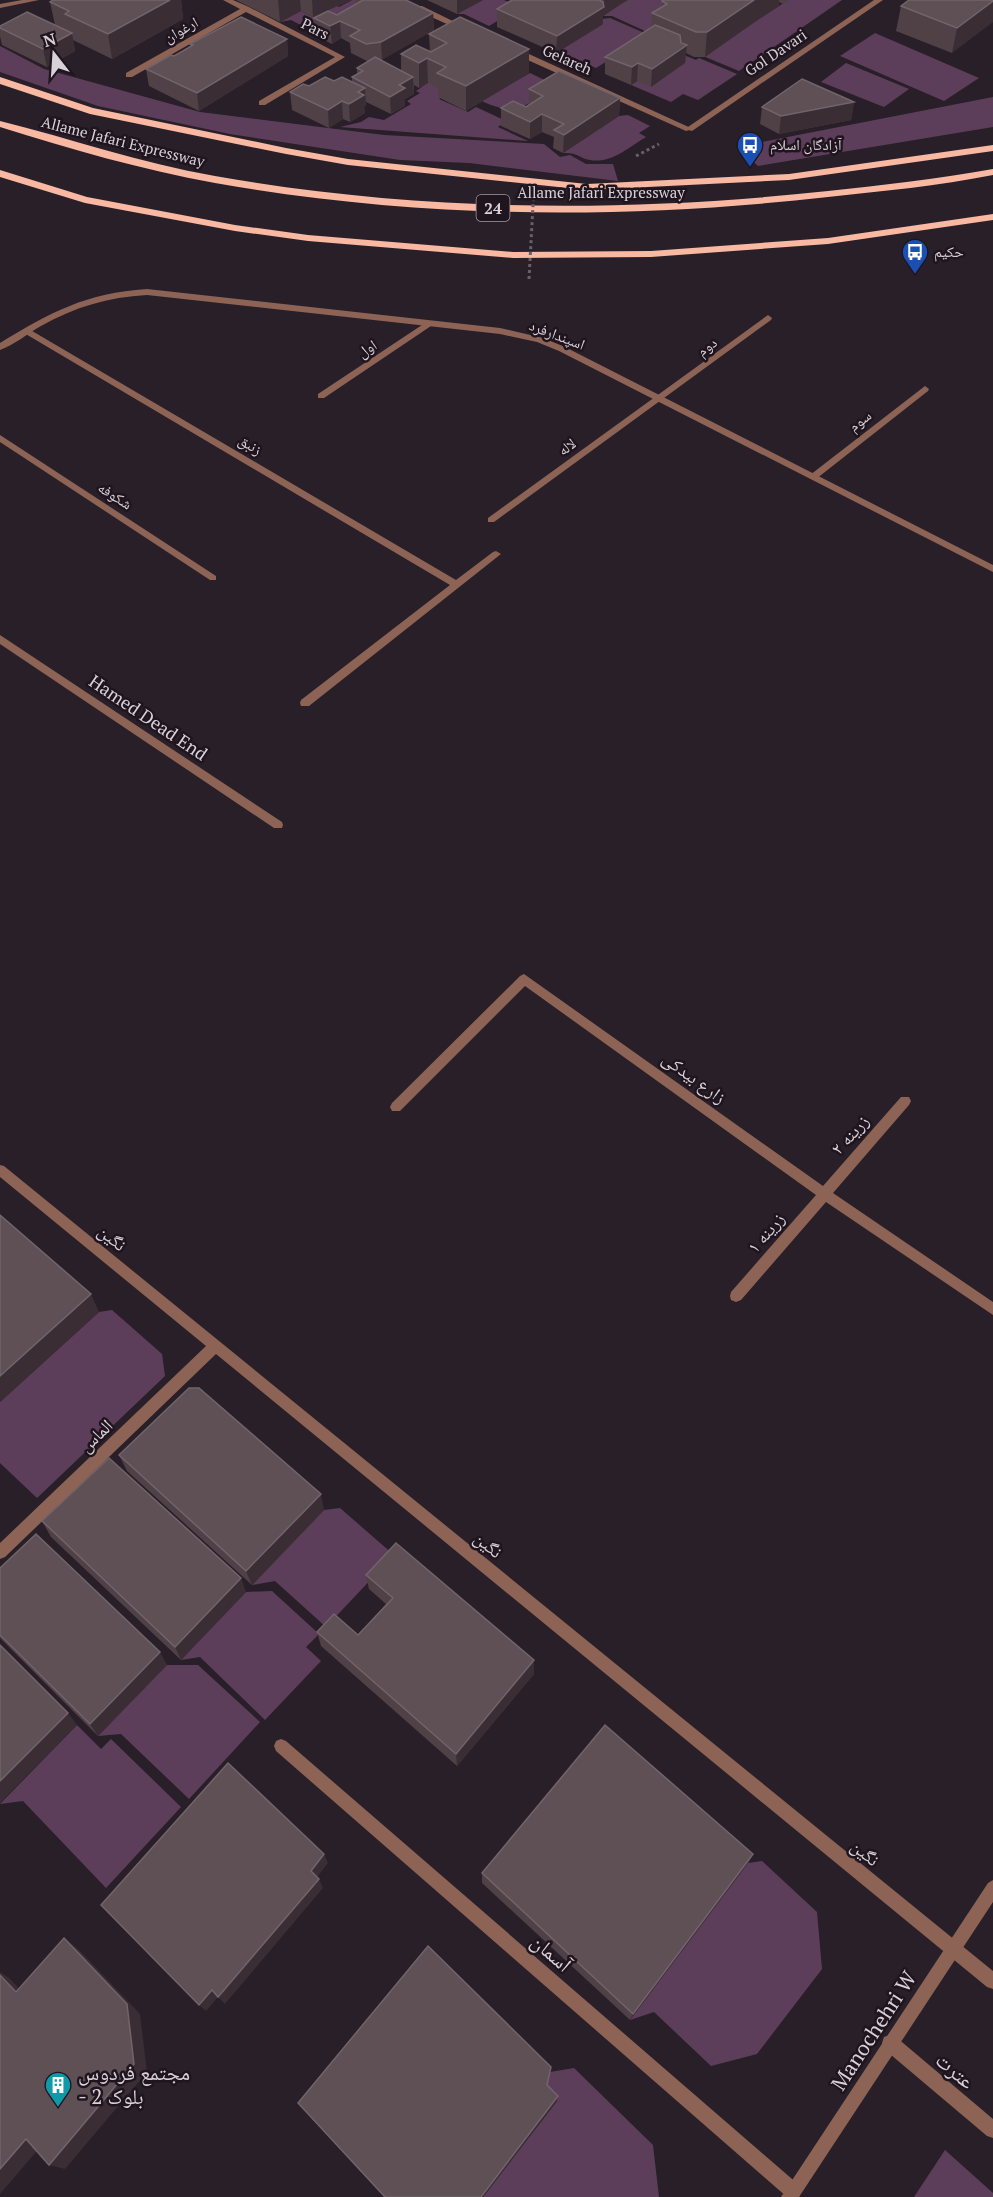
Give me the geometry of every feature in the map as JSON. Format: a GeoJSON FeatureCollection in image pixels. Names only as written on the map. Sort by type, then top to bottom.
{"type":"FeatureCollection","features":[{"type":"Feature","properties":{"kind":"highway"},"geometry":{"type":"LineString","coordinates":[[0,80],[90,111],[286,152],[348,162],[587,187],[789,177],[993,148]]}},
{"type":"Feature","properties":{"kind":"highway","name":"Allame Jafari Expressway"},"geometry":{"type":"LineString","coordinates":[[0,124],[36,136],[172,172],[328,196],[466,208],[634,210],[722,206],[807,198],[993,172]]}},
{"type":"Feature","properties":{"kind":"highway"},"geometry":{"type":"LineString","coordinates":[[0,173],[85,200],[235,228],[320,239],[513,255],[651,254],[828,241],[993,218]]}},
{"type":"Feature","properties":{"kind":"street"},"geometry":{"type":"LineString","coordinates":[[0,6],[35,0]]}},
{"type":"Feature","properties":{"kind":"street","name":"Pars"},"geometry":{"type":"LineString","coordinates":[[227,0],[341,57],[262,103]]}},
{"type":"Feature","properties":{"kind":"street","name":"Gol Davari"},"geometry":{"type":"LineString","coordinates":[[689,129],[879,0]]}},
{"type":"Feature","properties":{"kind":"street"},"geometry":{"type":"LineString","coordinates":[[412,5],[476,34]]}},
{"type":"Feature","properties":{"kind":"street","name":"ارغوان"},"geometry":{"type":"LineString","coordinates":[[129,75],[246,9]]}},
{"type":"Feature","properties":{"kind":"street","name":"Gelareh"},"geometry":{"type":"LineString","coordinates":[[508,48],[689,129]]}},
{"type":"Feature","properties":{"kind":"street","name":"اسپندارفرد"},"geometry":{"type":"LineString","coordinates":[[0,348],[66,308],[104,296],[147,292],[500,331],[540,340],[562,349],[993,569]]}},
{"type":"Feature","properties":{"kind":"street","name":"دوم"},"geometry":{"type":"LineString","coordinates":[[661,398],[768,318]]}},
{"type":"Feature","properties":{"kind":"street","name":"اول"},"geometry":{"type":"LineString","coordinates":[[321,396],[428,324]]}},
{"type":"Feature","properties":{"kind":"street","name":"زنبق"},"geometry":{"type":"LineString","coordinates":[[27,331],[457,585]]}},
{"type":"Feature","properties":{"kind":"street","name":"سوم"},"geometry":{"type":"LineString","coordinates":[[813,477],[925,389]]}},
{"type":"Feature","properties":{"kind":"street","name":"لاله"},"geometry":{"type":"LineString","coordinates":[[491,520],[661,398]]}},
{"type":"Feature","properties":{"kind":"street","name":"شکوفه"},"geometry":{"type":"LineString","coordinates":[[0,438],[213,578]]}},
{"type":"Feature","properties":{"kind":"street"},"geometry":{"type":"LineString","coordinates":[[304,703],[496,554]]}},
{"type":"Feature","properties":{"kind":"street","name":"Hamed Dead End"},"geometry":{"type":"LineString","coordinates":[[0,639],[278,825]]}},
{"type":"Feature","properties":{"kind":"street","name":"زارع بیدکی"},"geometry":{"type":"LineString","coordinates":[[396,1107],[524,979],[823,1193],[993,1309]]}},
{"type":"Feature","properties":{"kind":"street","name":"زرینه ۲"},"geometry":{"type":"LineString","coordinates":[[823,1193],[905,1101]]}},
{"type":"Feature","properties":{"kind":"street","name":"نگین"},"geometry":{"type":"LineString","coordinates":[[0,1170],[993,1981]]}},
{"type":"Feature","properties":{"kind":"street","name":"زرینه ۱"},"geometry":{"type":"LineString","coordinates":[[736,1296],[823,1193]]}},
{"type":"Feature","properties":{"kind":"street","name":"الماس"},"geometry":{"type":"LineString","coordinates":[[0,1552],[216,1346]]}},
{"type":"Feature","properties":{"kind":"street","name":"آسمان"},"geometry":{"type":"LineString","coordinates":[[281,1746],[791,2194]]}},
{"type":"Feature","properties":{"kind":"street","name":"Manochehri W"},"geometry":{"type":"LineString","coordinates":[[791,2194],[993,1887]]}},
{"type":"Feature","properties":{"kind":"street","name":"عترت"},"geometry":{"type":"LineString","coordinates":[[890,2043],[993,2130]]}},
{"type":"Feature","properties":{"kind":"path"},"geometry":{"type":"LineString","coordinates":[[529,279],[534,187]]}},
{"type":"Feature","properties":{"kind":"shaded area"},"geometry":{"type":"Polygon","coordinates":[[[352,0],[377,0],[316,33],[291,20],[280,22],[301,11],[313,17],[336,5],[339,7],[352,0]]]}},
{"type":"Feature","properties":{"kind":"shaded area"},"geometry":{"type":"Polygon","coordinates":[[[483,0],[504,0],[520,7],[489,26],[464,14],[457,14],[483,0]]]}},
{"type":"Feature","properties":{"kind":"shaded area"},"geometry":{"type":"Polygon","coordinates":[[[627,0],[694,0],[645,31],[612,16],[603,16],[627,0]]]}},
{"type":"Feature","properties":{"kind":"shaded area"},"geometry":{"type":"Polygon","coordinates":[[[788,0],[842,0],[739,71],[703,56],[788,0]]]}},
{"type":"Feature","properties":{"kind":"shaded area"},"geometry":{"type":"Polygon","coordinates":[[[610,18],[649,35],[596,68],[567,55],[556,53],[603,24],[602,19],[610,18]]]}},
{"type":"Feature","properties":{"kind":"shaded area"},"geometry":{"type":"Polygon","coordinates":[[[875,33],[979,78],[944,101],[840,56],[875,33]]]}},
{"type":"Feature","properties":{"kind":"shaded area"},"geometry":{"type":"Polygon","coordinates":[[[0,46],[44,69],[200,112],[384,135],[544,144],[560,157],[570,155],[586,164],[613,164],[618,181],[469,163],[400,160],[230,134],[98,106],[0,72],[0,46]]]}},
{"type":"Feature","properties":{"kind":"shaded area"},"geometry":{"type":"Polygon","coordinates":[[[679,53],[696,60],[699,58],[737,74],[698,100],[683,94],[671,102],[631,85],[679,53]]]}},
{"type":"Feature","properties":{"kind":"shaded area"},"geometry":{"type":"Polygon","coordinates":[[[846,63],[909,89],[884,107],[821,82],[846,63]]]}},
{"type":"Feature","properties":{"kind":"shaded area"},"geometry":{"type":"Polygon","coordinates":[[[530,73],[557,86],[521,107],[504,108],[482,101],[530,73]]]}},
{"type":"Feature","properties":{"kind":"shaded area"},"geometry":{"type":"Polygon","coordinates":[[[429,82],[450,92],[439,99],[468,112],[476,107],[506,121],[498,127],[528,141],[340,127],[361,122],[369,117],[384,120],[411,104],[407,101],[420,93],[416,91],[429,82]]]}},
{"type":"Feature","properties":{"kind":"shaded area"},"geometry":{"type":"Polygon","coordinates":[[[993,97],[993,127],[758,166],[737,147],[993,97]]]}},
{"type":"Feature","properties":{"kind":"shaded area"},"geometry":{"type":"Polygon","coordinates":[[[628,115],[650,126],[639,133],[646,137],[620,154],[598,161],[572,153],[563,153],[619,116],[628,115]]]}},
{"type":"Feature","properties":{"kind":"shaded area"},"geometry":{"type":"Polygon","coordinates":[[[112,1310],[162,1354],[165,1376],[37,1498],[0,1463],[0,1402],[99,1312],[112,1310]]]}},
{"type":"Feature","properties":{"kind":"shaded area"},"geometry":{"type":"Polygon","coordinates":[[[340,1508],[394,1555],[326,1627],[275,1581],[252,1585],[324,1510],[340,1508]]]}},
{"type":"Feature","properties":{"kind":"shaded area"},"geometry":{"type":"Polygon","coordinates":[[[272,1591],[319,1634],[306,1647],[321,1661],[265,1720],[200,1657],[181,1660],[246,1592],[272,1591]]]}},
{"type":"Feature","properties":{"kind":"shaded area"},"geometry":{"type":"Polygon","coordinates":[[[167,1665],[198,1665],[260,1722],[189,1799],[121,1734],[98,1736],[167,1665]]]}},
{"type":"Feature","properties":{"kind":"shaded area"},"geometry":{"type":"Polygon","coordinates":[[[77,1725],[101,1749],[111,1739],[181,1807],[106,1888],[23,1801],[0,1804],[77,1725]]]}},
{"type":"Feature","properties":{"kind":"shaded area"},"geometry":{"type":"Polygon","coordinates":[[[762,1861],[817,1912],[822,1969],[757,2054],[711,2066],[654,2012],[630,2020],[748,1863],[762,1861]]]}},
{"type":"Feature","properties":{"kind":"shaded area"},"geometry":{"type":"Polygon","coordinates":[[[574,2068],[653,2145],[659,2197],[483,2197],[557,2101],[546,2090],[550,2072],[574,2068]]]}},
{"type":"Feature","properties":{"kind":"shaded area"},"geometry":{"type":"Polygon","coordinates":[[[945,2150],[993,2193],[993,2197],[914,2197],[945,2150]]]}},
{"type":"Feature","properties":{"kind":"building"},"geometry":{"type":"Polygon","coordinates":[[[53,0],[170,0],[108,34],[65,14],[69,11],[50,2],[53,0]]]}},
{"type":"Feature","properties":{"kind":"building"},"geometry":{"type":"Polygon","coordinates":[[[363,0],[406,0],[433,13],[381,42],[366,44],[350,36],[360,30],[340,21],[330,26],[314,18],[328,11],[337,15],[363,0]]]}},
{"type":"Feature","properties":{"kind":"building"},"geometry":{"type":"Polygon","coordinates":[[[512,0],[599,0],[603,2],[604,7],[557,36],[497,9],[512,0]]]}},
{"type":"Feature","properties":{"kind":"building"},"geometry":{"type":"Polygon","coordinates":[[[663,0],[754,0],[707,32],[696,32],[652,13],[667,4],[663,0]]]}},
{"type":"Feature","properties":{"kind":"building"},"geometry":{"type":"Polygon","coordinates":[[[909,0],[993,1],[957,28],[901,6],[909,0]]]}},
{"type":"Feature","properties":{"kind":"building"},"geometry":{"type":"Polygon","coordinates":[[[27,12],[72,33],[43,49],[0,28],[27,12]]]}},
{"type":"Feature","properties":{"kind":"building"},"geometry":{"type":"Polygon","coordinates":[[[241,17],[287,39],[197,93],[146,69],[171,55],[174,56],[193,45],[190,44],[241,17]]]}},
{"type":"Feature","properties":{"kind":"building"},"geometry":{"type":"Polygon","coordinates":[[[460,17],[529,49],[466,86],[437,73],[446,67],[427,58],[419,63],[401,54],[416,45],[431,52],[447,43],[429,34],[460,17]]]}},
{"type":"Feature","properties":{"kind":"building"},"geometry":{"type":"Polygon","coordinates":[[[655,25],[680,35],[681,43],[687,45],[652,69],[638,63],[632,67],[605,57],[655,25]]]}},
{"type":"Feature","properties":{"kind":"building"},"geometry":{"type":"Polygon","coordinates":[[[375,57],[413,77],[399,85],[405,88],[390,97],[352,77],[363,71],[357,68],[375,57]]]}},
{"type":"Feature","properties":{"kind":"building"},"geometry":{"type":"Polygon","coordinates":[[[559,71],[620,98],[564,135],[554,130],[564,124],[542,114],[530,122],[501,108],[513,101],[526,107],[543,96],[529,89],[559,71]]]}},
{"type":"Feature","properties":{"kind":"building"},"geometry":{"type":"Polygon","coordinates":[[[325,77],[334,81],[342,77],[365,88],[358,92],[364,95],[349,104],[342,101],[328,110],[290,92],[303,84],[309,86],[325,77]]]}},
{"type":"Feature","properties":{"kind":"building"},"geometry":{"type":"Polygon","coordinates":[[[802,79],[854,102],[781,116],[762,107],[802,79]]]}},
{"type":"Feature","properties":{"kind":"building"},"geometry":{"type":"Polygon","coordinates":[[[0,1215],[91,1294],[0,1376],[0,1215]]]}},
{"type":"Feature","properties":{"kind":"building"},"geometry":{"type":"Polygon","coordinates":[[[189,1388],[199,1388],[321,1494],[246,1571],[119,1455],[189,1388]]]}},
{"type":"Feature","properties":{"kind":"building"},"geometry":{"type":"Polygon","coordinates":[[[109,1458],[241,1578],[175,1647],[42,1521],[109,1458]]]}},
{"type":"Feature","properties":{"kind":"building"},"geometry":{"type":"Polygon","coordinates":[[[36,1534],[160,1652],[90,1724],[0,1635],[0,1568],[36,1534]]]}},
{"type":"Feature","properties":{"kind":"building"},"geometry":{"type":"Polygon","coordinates":[[[396,1543],[534,1660],[456,1754],[317,1632],[334,1614],[358,1635],[393,1598],[366,1575],[396,1543]]]}},
{"type":"Feature","properties":{"kind":"building"},"geometry":{"type":"Polygon","coordinates":[[[0,1645],[68,1713],[0,1781],[0,1645]]]}},
{"type":"Feature","properties":{"kind":"building"},"geometry":{"type":"Polygon","coordinates":[[[605,1725],[753,1854],[633,2014],[482,1873],[605,1725]]]}},
{"type":"Feature","properties":{"kind":"building"},"geometry":{"type":"Polygon","coordinates":[[[228,1763],[324,1854],[311,1871],[319,1879],[218,1997],[212,1990],[199,2005],[101,1905],[228,1763]]]}},
{"type":"Feature","properties":{"kind":"building","name":"مجتمع فردوس - بلوک 2"},"geometry":{"type":"Polygon","coordinates":[[[64,1938],[127,2004],[134,2064],[49,2165],[26,2139],[0,2169],[0,1975],[16,1992],[64,1938]]]}},
{"type":"Feature","properties":{"kind":"building"},"geometry":{"type":"Polygon","coordinates":[[[428,1946],[551,2067],[547,2085],[558,2096],[481,2197],[385,2197],[298,2103],[428,1946]]]}},
{"type":"Feature","properties":{"kind":"place","name":"آزادگان اسلام"},"geometry":{"type":"Point","coordinates":[750,168]}},
{"type":"Feature","properties":{"kind":"place","name":"حکیم"},"geometry":{"type":"Point","coordinates":[915,275]}},
{"type":"Feature","properties":{"kind":"place","name":"مجتمع فردوس - بلوک 2"},"geometry":{"type":"Point","coordinates":[58,2108]}}]}
